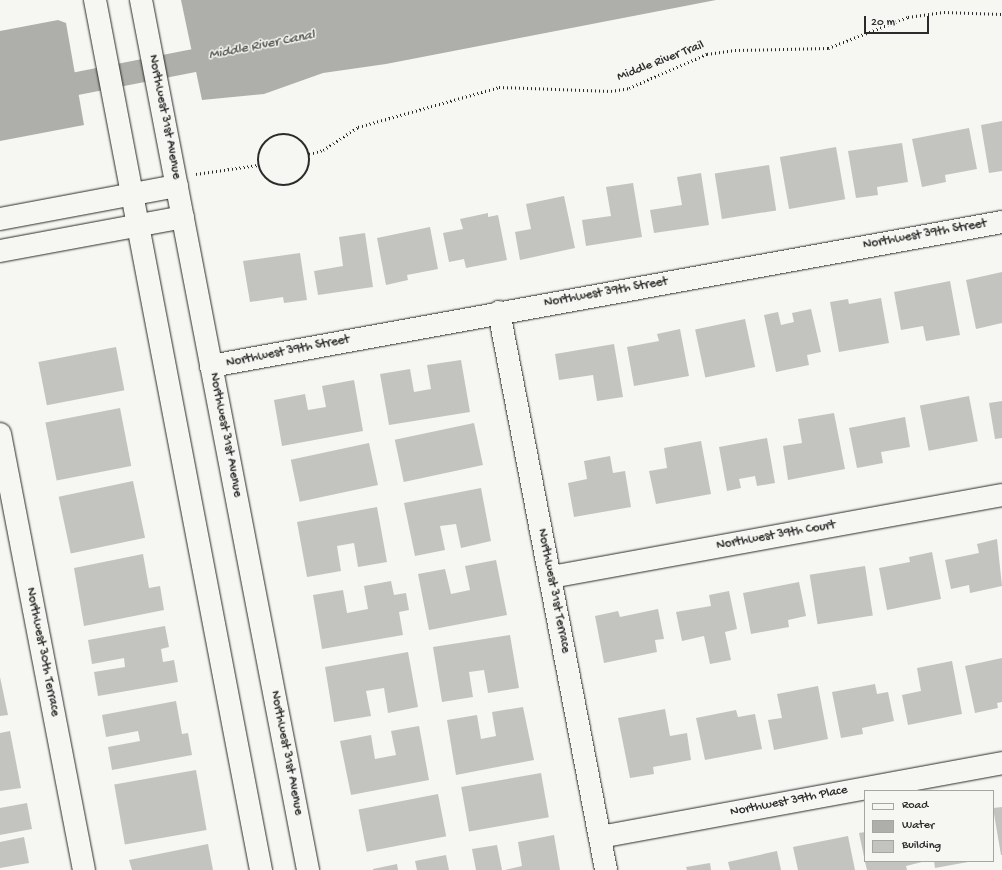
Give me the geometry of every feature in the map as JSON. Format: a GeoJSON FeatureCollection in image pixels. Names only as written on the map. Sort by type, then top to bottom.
{"type":"FeatureCollection","features":[{"type":"Feature","properties":{"kind":"street","name":"Northwest 31st Avenue"},"geometry":{"type":"LineString","coordinates":[[141,0],[308,870]]}},
{"type":"Feature","properties":{"kind":"street"},"geometry":{"type":"LineString","coordinates":[[95,3],[261,870]]}},
{"type":"Feature","properties":{"kind":"street"},"geometry":{"type":"LineString","coordinates":[[0,219],[132,194],[176,182]]}},
{"type":"Feature","properties":{"kind":"street"},"geometry":{"type":"LineString","coordinates":[[0,250],[183,216]]}},
{"type":"Feature","properties":{"kind":"street","name":"Northwest 39th Street"},"geometry":{"type":"LineString","coordinates":[[211,366],[499,312],[1002,222]]}},
{"type":"Feature","properties":{"kind":"street","name":"Northwest 31st Terrace"},"geometry":{"type":"LineString","coordinates":[[499,312],[606,870]]}},
{"type":"Feature","properties":{"kind":"street","name":"Northwest 30th Terrace"},"geometry":{"type":"LineString","coordinates":[[0,434],[84,870]]}},
{"type":"Feature","properties":{"kind":"street","name":"Northwest 39th Court"},"geometry":{"type":"LineString","coordinates":[[551,577],[1002,495]]}},
{"type":"Feature","properties":{"kind":"street","name":"Northwest 39th Place"},"geometry":{"type":"LineString","coordinates":[[600,837],[1002,762]]}},
{"type":"Feature","properties":{"kind":"path","name":"Middle River Trail"},"geometry":{"type":"LineString","coordinates":[[309,154],[323,150],[358,127],[499,87],[611,91],[629,88],[707,54],[735,50],[828,48],[908,17],[944,12],[1002,14]]}},
{"type":"Feature","properties":{"kind":"path"},"geometry":{"type":"LineString","coordinates":[[283,134],[300,139],[309,154],[308,170],[289,185],[273,183],[258,165],[261,147],[274,136],[283,134]]}},
{"type":"Feature","properties":{"kind":"path"},"geometry":{"type":"LineString","coordinates":[[176,182],[258,165]]}},
{"type":"Feature","properties":{"kind":"water"},"geometry":{"type":"Polygon","coordinates":[[[181,0],[716,0],[386,64],[323,73],[264,94],[202,100],[181,0]]]}},
{"type":"Feature","properties":{"kind":"water"},"geometry":{"type":"Polygon","coordinates":[[[58,20],[66,23],[84,125],[0,141],[0,31],[58,20]]]}},
{"type":"Feature","properties":{"kind":"building"},"geometry":{"type":"Polygon","coordinates":[[[1002,121],[1002,171],[989,173],[981,125],[1002,121]]]}},
{"type":"Feature","properties":{"kind":"building"},"geometry":{"type":"Polygon","coordinates":[[[969,128],[977,169],[945,175],[946,182],[922,187],[912,139],[969,128]]]}},
{"type":"Feature","properties":{"kind":"building"},"geometry":{"type":"Polygon","coordinates":[[[902,143],[908,182],[877,187],[878,195],[856,198],[848,151],[902,143]]]}},
{"type":"Feature","properties":{"kind":"building"},"geometry":{"type":"Polygon","coordinates":[[[836,147],[845,199],[789,209],[780,157],[836,147]]]}},
{"type":"Feature","properties":{"kind":"building"},"geometry":{"type":"Polygon","coordinates":[[[769,165],[776,210],[722,219],[715,174],[769,165]]]}},
{"type":"Feature","properties":{"kind":"building"},"geometry":{"type":"Polygon","coordinates":[[[701,173],[709,225],[654,233],[650,210],[682,205],[677,177],[701,173]]]}},
{"type":"Feature","properties":{"kind":"building"},"geometry":{"type":"Polygon","coordinates":[[[633,183],[642,237],[586,246],[582,220],[611,216],[606,187],[633,183]]]}},
{"type":"Feature","properties":{"kind":"building"},"geometry":{"type":"Polygon","coordinates":[[[564,196],[575,248],[520,260],[515,232],[531,229],[526,204],[564,196]]]}},
{"type":"Feature","properties":{"kind":"building"},"geometry":{"type":"Polygon","coordinates":[[[488,213],[488,217],[498,215],[507,260],[466,268],[464,259],[449,262],[443,233],[463,229],[460,219],[488,213]]]}},
{"type":"Feature","properties":{"kind":"building"},"geometry":{"type":"Polygon","coordinates":[[[430,227],[438,269],[407,275],[408,280],[386,285],[377,238],[430,227]]]}},
{"type":"Feature","properties":{"kind":"building"},"geometry":{"type":"Polygon","coordinates":[[[365,233],[373,287],[318,295],[314,271],[343,266],[339,237],[365,233]]]}},
{"type":"Feature","properties":{"kind":"building"},"geometry":{"type":"Polygon","coordinates":[[[300,253],[307,300],[284,303],[283,297],[250,302],[243,261],[300,253]]]}},
{"type":"Feature","properties":{"kind":"building"},"geometry":{"type":"Polygon","coordinates":[[[1002,272],[1002,323],[976,329],[966,280],[1002,272]]]}},
{"type":"Feature","properties":{"kind":"building"},"geometry":{"type":"Polygon","coordinates":[[[950,281],[960,335],[926,341],[923,326],[901,330],[894,292],[950,281]]]}},
{"type":"Feature","properties":{"kind":"building"},"geometry":{"type":"Polygon","coordinates":[[[881,298],[889,343],[839,352],[830,302],[848,299],[849,304],[881,298]]]}},
{"type":"Feature","properties":{"kind":"building"},"geometry":{"type":"Polygon","coordinates":[[[811,309],[821,352],[807,355],[809,365],[776,372],[764,315],[778,312],[781,325],[794,322],[792,313],[811,309]]]}},
{"type":"Feature","properties":{"kind":"building"},"geometry":{"type":"Polygon","coordinates":[[[745,319],[755,367],[705,378],[695,330],[745,319]]]}},
{"type":"Feature","properties":{"kind":"building"},"geometry":{"type":"Polygon","coordinates":[[[680,329],[689,376],[634,386],[627,347],[659,341],[657,334],[680,329]]]}},
{"type":"Feature","properties":{"kind":"building"},"geometry":{"type":"Polygon","coordinates":[[[614,344],[623,397],[597,401],[593,375],[559,380],[555,354],[614,344]]]}},
{"type":"Feature","properties":{"kind":"building"},"geometry":{"type":"Polygon","coordinates":[[[116,347],[124,390],[47,405],[38,362],[116,347]]]}},
{"type":"Feature","properties":{"kind":"building"},"geometry":{"type":"Polygon","coordinates":[[[461,360],[470,412],[389,425],[380,374],[410,369],[414,392],[431,389],[427,365],[461,360]]]}},
{"type":"Feature","properties":{"kind":"building"},"geometry":{"type":"Polygon","coordinates":[[[354,380],[363,431],[282,446],[274,400],[305,394],[308,410],[326,407],[322,386],[354,380]]]}},
{"type":"Feature","properties":{"kind":"building"},"geometry":{"type":"Polygon","coordinates":[[[969,396],[978,441],[929,451],[920,406],[969,396]]]}},
{"type":"Feature","properties":{"kind":"building"},"geometry":{"type":"Polygon","coordinates":[[[1002,401],[1002,438],[995,439],[989,403],[1002,401]]]}},
{"type":"Feature","properties":{"kind":"building"},"geometry":{"type":"Polygon","coordinates":[[[120,408],[131,466],[57,480],[45,423],[120,408]]]}},
{"type":"Feature","properties":{"kind":"building"},"geometry":{"type":"Polygon","coordinates":[[[834,413],[845,469],[788,480],[783,446],[802,443],[798,419],[834,413]]]}},
{"type":"Feature","properties":{"kind":"building"},"geometry":{"type":"Polygon","coordinates":[[[905,417],[910,447],[881,452],[883,463],[857,468],[849,428],[905,417]]]}},
{"type":"Feature","properties":{"kind":"building"},"geometry":{"type":"Polygon","coordinates":[[[474,423],[483,465],[404,482],[395,440],[474,423]]]}},
{"type":"Feature","properties":{"kind":"building"},"geometry":{"type":"Polygon","coordinates":[[[767,438],[775,483],[757,486],[755,476],[739,479],[741,488],[727,491],[719,447],[767,438]]]}},
{"type":"Feature","properties":{"kind":"building"},"geometry":{"type":"Polygon","coordinates":[[[701,441],[711,494],[656,504],[649,471],[667,468],[664,448],[701,441]]]}},
{"type":"Feature","properties":{"kind":"building"},"geometry":{"type":"Polygon","coordinates":[[[369,443],[378,485],[300,502],[291,460],[369,443]]]}},
{"type":"Feature","properties":{"kind":"building"},"geometry":{"type":"Polygon","coordinates":[[[610,456],[613,473],[625,471],[631,507],[574,517],[568,483],[587,479],[584,461],[610,456]]]}},
{"type":"Feature","properties":{"kind":"building"},"geometry":{"type":"Polygon","coordinates":[[[133,481],[145,538],[71,554],[59,497],[133,481]]]}},
{"type":"Feature","properties":{"kind":"building"},"geometry":{"type":"Polygon","coordinates":[[[481,488],[491,541],[461,548],[456,524],[440,526],[445,550],[415,556],[404,503],[481,488]]]}},
{"type":"Feature","properties":{"kind":"building"},"geometry":{"type":"Polygon","coordinates":[[[377,507],[387,562],[358,567],[354,543],[337,546],[341,571],[307,577],[297,522],[377,507]]]}},
{"type":"Feature","properties":{"kind":"building"},"geometry":{"type":"Polygon","coordinates":[[[997,539],[1002,586],[970,593],[969,585],[951,589],[945,560],[979,553],[977,544],[997,539]]]}},
{"type":"Feature","properties":{"kind":"building"},"geometry":{"type":"Polygon","coordinates":[[[932,552],[941,599],[887,610],[879,568],[910,562],[909,557],[932,552]]]}},
{"type":"Feature","properties":{"kind":"building"},"geometry":{"type":"Polygon","coordinates":[[[143,554],[149,588],[160,586],[164,610],[84,626],[74,568],[143,554]]]}},
{"type":"Feature","properties":{"kind":"building"},"geometry":{"type":"Polygon","coordinates":[[[496,560],[507,615],[429,630],[418,574],[445,569],[451,594],[470,590],[465,566],[496,560]]]}},
{"type":"Feature","properties":{"kind":"building"},"geometry":{"type":"Polygon","coordinates":[[[865,566],[873,615],[818,624],[810,575],[865,566]]]}},
{"type":"Feature","properties":{"kind":"building"},"geometry":{"type":"Polygon","coordinates":[[[391,581],[394,595],[406,593],[409,610],[399,612],[403,635],[322,649],[313,595],[343,590],[347,613],[368,609],[364,586],[391,581]]]}},
{"type":"Feature","properties":{"kind":"building"},"geometry":{"type":"Polygon","coordinates":[[[799,582],[806,616],[788,620],[789,627],[751,634],[743,593],[799,582]]]}},
{"type":"Feature","properties":{"kind":"building"},"geometry":{"type":"Polygon","coordinates":[[[729,591],[737,629],[725,632],[731,660],[710,664],[704,636],[682,641],[676,612],[711,606],[709,595],[729,591]]]}},
{"type":"Feature","properties":{"kind":"building"},"geometry":{"type":"Polygon","coordinates":[[[658,609],[664,639],[655,640],[657,652],[604,663],[595,616],[618,611],[620,617],[658,609]]]}},
{"type":"Feature","properties":{"kind":"building"},"geometry":{"type":"Polygon","coordinates":[[[165,626],[169,647],[161,649],[163,662],[174,660],[178,682],[98,696],[94,672],[125,667],[124,658],[92,664],[88,640],[165,626]]]}},
{"type":"Feature","properties":{"kind":"building"},"geometry":{"type":"Polygon","coordinates":[[[510,635],[519,688],[488,693],[484,670],[469,672],[473,697],[442,702],[433,647],[510,635]]]}},
{"type":"Feature","properties":{"kind":"building"},"geometry":{"type":"Polygon","coordinates":[[[408,652],[418,707],[388,713],[384,688],[366,691],[371,716],[334,722],[325,667],[408,652]]]}},
{"type":"Feature","properties":{"kind":"building"},"geometry":{"type":"Polygon","coordinates":[[[1002,658],[1002,702],[997,703],[998,708],[975,713],[965,666],[1002,658]]]}},
{"type":"Feature","properties":{"kind":"building"},"geometry":{"type":"Polygon","coordinates":[[[952,661],[962,714],[908,725],[902,695],[921,691],[917,668],[952,661]]]}},
{"type":"Feature","properties":{"kind":"building"},"geometry":{"type":"Polygon","coordinates":[[[0,677],[8,715],[0,716],[0,677]]]}},
{"type":"Feature","properties":{"kind":"building"},"geometry":{"type":"Polygon","coordinates":[[[875,684],[877,694],[888,692],[894,721],[862,728],[863,734],[841,738],[832,692],[875,684]]]}},
{"type":"Feature","properties":{"kind":"building"},"geometry":{"type":"Polygon","coordinates":[[[818,686],[828,739],[774,750],[768,720],[782,718],[777,694],[818,686]]]}},
{"type":"Feature","properties":{"kind":"building"},"geometry":{"type":"Polygon","coordinates":[[[176,701],[182,734],[188,733],[192,755],[112,770],[108,747],[140,741],[138,731],[106,737],[102,715],[176,701]]]}},
{"type":"Feature","properties":{"kind":"building"},"geometry":{"type":"Polygon","coordinates":[[[523,707],[534,760],[456,775],[447,720],[477,715],[481,739],[496,736],[492,712],[523,707]]]}},
{"type":"Feature","properties":{"kind":"building"},"geometry":{"type":"Polygon","coordinates":[[[665,709],[670,736],[687,733],[691,760],[653,767],[654,774],[630,778],[618,718],[665,709]]]}},
{"type":"Feature","properties":{"kind":"building"},"geometry":{"type":"Polygon","coordinates":[[[736,710],[738,717],[755,714],[762,749],[705,760],[696,718],[736,710]]]}},
{"type":"Feature","properties":{"kind":"building"},"geometry":{"type":"Polygon","coordinates":[[[419,726],[429,780],[351,795],[340,741],[371,735],[375,759],[396,755],[391,731],[419,726]]]}},
{"type":"Feature","properties":{"kind":"building"},"geometry":{"type":"Polygon","coordinates":[[[10,731],[21,788],[0,791],[0,733],[10,731]]]}},
{"type":"Feature","properties":{"kind":"building"},"geometry":{"type":"Polygon","coordinates":[[[196,770],[207,830],[125,844],[114,784],[196,770]]]}},
{"type":"Feature","properties":{"kind":"building"},"geometry":{"type":"Polygon","coordinates":[[[541,773],[549,817],[469,831],[461,787],[541,773]]]}},
{"type":"Feature","properties":{"kind":"building"},"geometry":{"type":"Polygon","coordinates":[[[438,794],[446,836],[367,852],[358,809],[438,794]]]}},
{"type":"Feature","properties":{"kind":"building"},"geometry":{"type":"Polygon","coordinates":[[[27,803],[32,829],[0,835],[0,808],[27,803]]]}},
{"type":"Feature","properties":{"kind":"building"},"geometry":{"type":"Polygon","coordinates":[[[1002,807],[1002,855],[994,814],[994,808],[1002,807]]]}},
{"type":"Feature","properties":{"kind":"building"},"geometry":{"type":"Polygon","coordinates":[[[864,832],[864,857],[859,833],[864,832]]]}},
{"type":"Feature","properties":{"kind":"building"},"geometry":{"type":"Polygon","coordinates":[[[554,835],[560,870],[505,870],[522,866],[518,842],[554,835]]]}},
{"type":"Feature","properties":{"kind":"building"},"geometry":{"type":"Polygon","coordinates":[[[848,836],[855,870],[798,870],[793,847],[848,836]]]}},
{"type":"Feature","properties":{"kind":"building"},"geometry":{"type":"Polygon","coordinates":[[[24,837],[29,863],[0,868],[0,842],[24,837]]]}},
{"type":"Feature","properties":{"kind":"building"},"geometry":{"type":"Polygon","coordinates":[[[208,844],[213,870],[132,870],[129,860],[208,844]]]}},
{"type":"Feature","properties":{"kind":"building"},"geometry":{"type":"Polygon","coordinates":[[[497,845],[502,870],[476,870],[472,849],[497,845]]]}},
{"type":"Feature","properties":{"kind":"building"},"geometry":{"type":"Polygon","coordinates":[[[777,851],[781,870],[730,870],[728,862],[777,851]]]}},
{"type":"Feature","properties":{"kind":"building"},"geometry":{"type":"Polygon","coordinates":[[[446,855],[449,870],[417,870],[415,861],[446,855]]]}},
{"type":"Feature","properties":{"kind":"building"},"geometry":{"type":"Polygon","coordinates":[[[865,862],[922,862],[906,866],[907,870],[867,870],[865,862]]]}},
{"type":"Feature","properties":{"kind":"building"},"geometry":{"type":"Polygon","coordinates":[[[934,862],[968,862],[935,868],[934,862]]]}},
{"type":"Feature","properties":{"kind":"building"},"geometry":{"type":"Polygon","coordinates":[[[710,863],[711,870],[687,870],[686,867],[710,863]]]}},
{"type":"Feature","properties":{"kind":"building"},"geometry":{"type":"Polygon","coordinates":[[[397,864],[398,870],[373,870],[373,869],[397,864]]]}},
{"type":"Feature","properties":{"kind":"waterway","name":"Middle River Canal"},"geometry":{"type":"LineString","coordinates":[[0,98],[224,54]]}}]}
